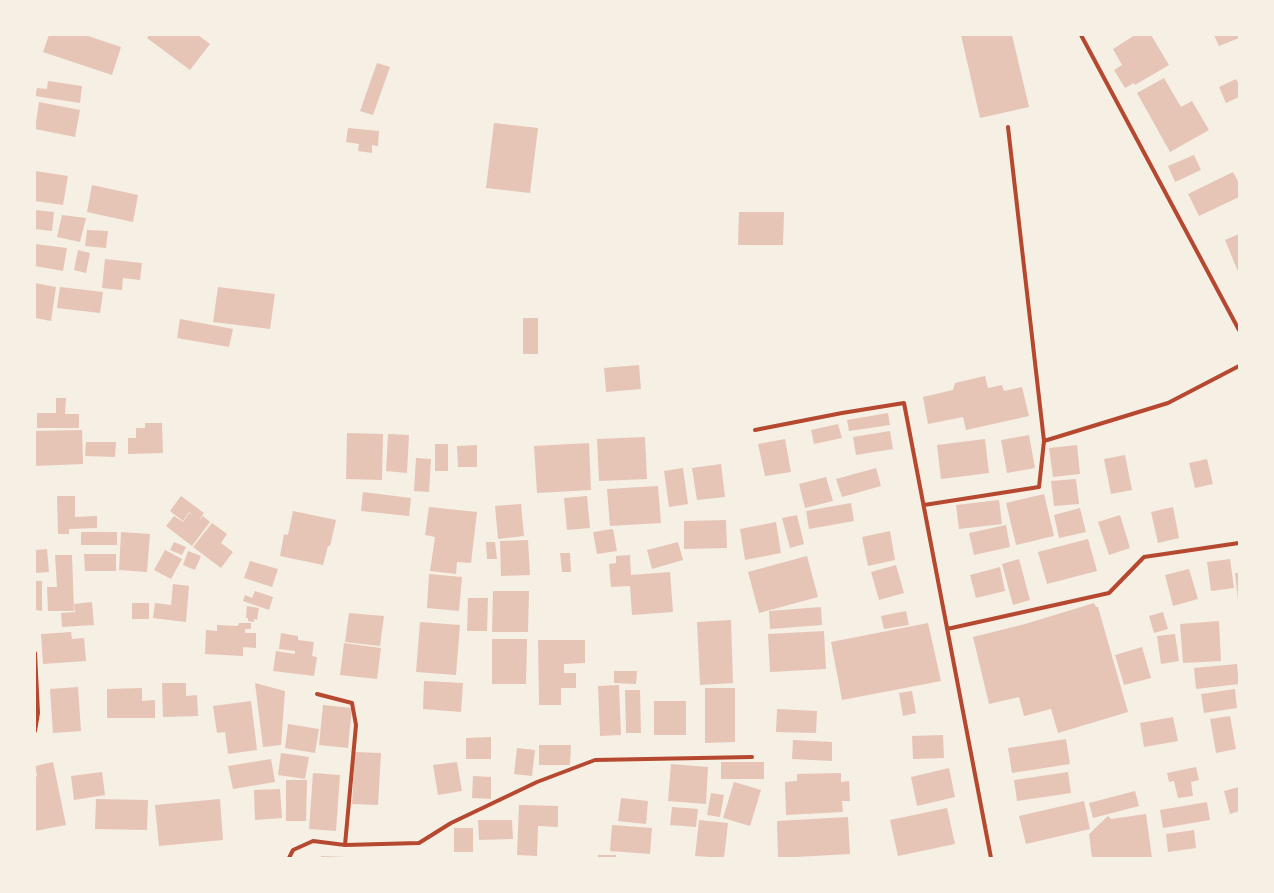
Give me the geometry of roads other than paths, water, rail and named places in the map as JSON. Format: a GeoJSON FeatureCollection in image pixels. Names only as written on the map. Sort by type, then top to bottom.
{"type":"FeatureCollection","features":[{"type":"Feature","properties":{"kind":"street"},"geometry":{"type":"LineString","coordinates":[[1081,35],[1239,330]]}},
{"type":"Feature","properties":{"kind":"street"},"geometry":{"type":"LineString","coordinates":[[924,505],[1040,487],[1044,441],[1008,127]]}},
{"type":"Feature","properties":{"kind":"street"},"geometry":{"type":"LineString","coordinates":[[1044,441],[1168,402],[1239,366]]}},
{"type":"Feature","properties":{"kind":"street"},"geometry":{"type":"LineString","coordinates":[[755,430],[842,413],[904,403],[991,858]]}},
{"type":"Feature","properties":{"kind":"street"},"geometry":{"type":"LineString","coordinates":[[947,629],[1108,594],[1144,557],[1239,543]]}},
{"type":"Feature","properties":{"kind":"street"},"geometry":{"type":"LineString","coordinates":[[35,653],[38,713],[35,731]]}},
{"type":"Feature","properties":{"kind":"street"},"geometry":{"type":"LineString","coordinates":[[316,694],[352,703],[356,725],[345,845]]}},
{"type":"Feature","properties":{"kind":"street"},"geometry":{"type":"LineString","coordinates":[[290,858],[293,850],[313,841],[345,845],[419,843],[451,823],[537,782],[595,760],[752,757]]}}]}
